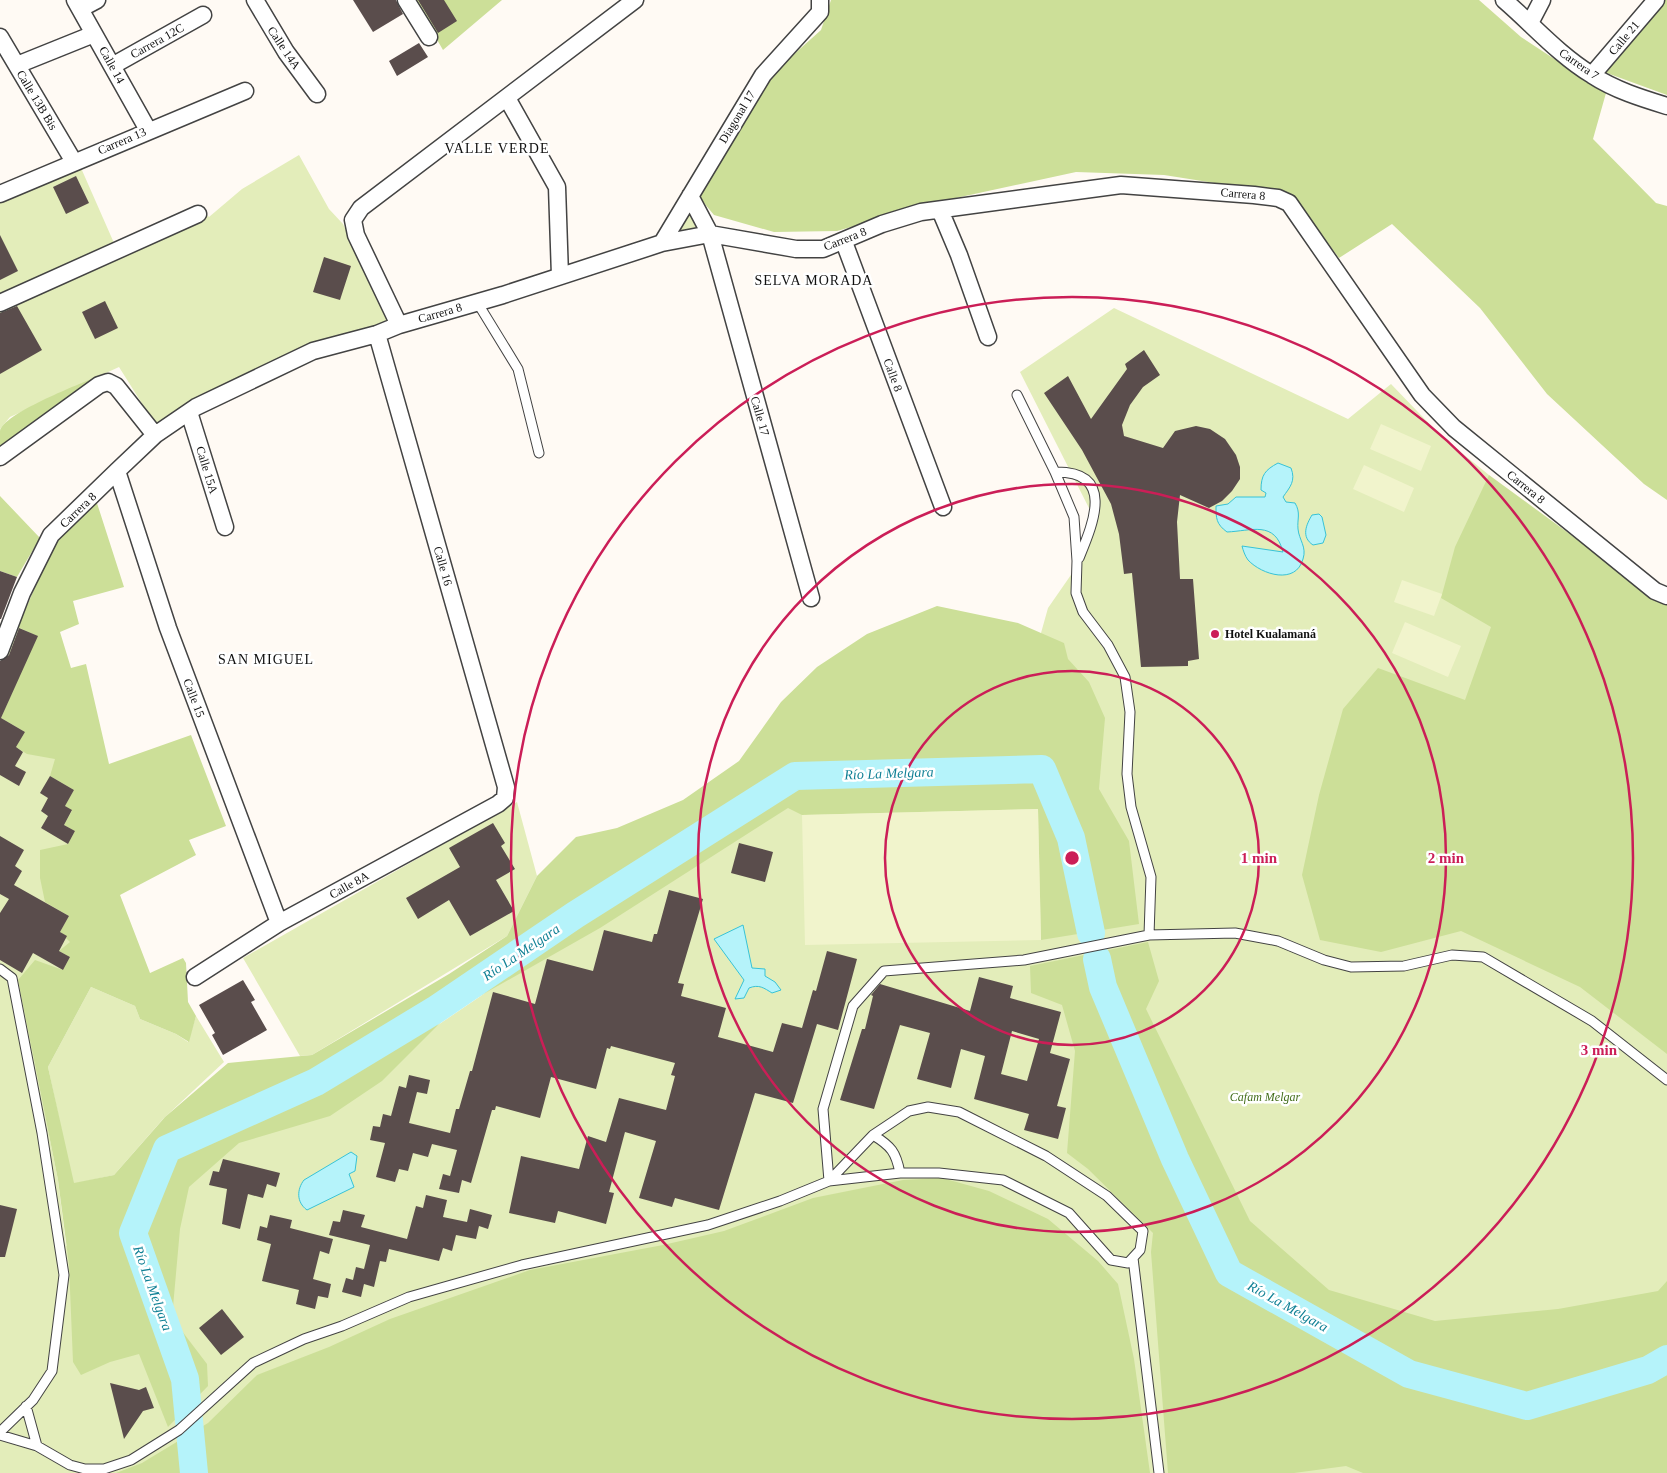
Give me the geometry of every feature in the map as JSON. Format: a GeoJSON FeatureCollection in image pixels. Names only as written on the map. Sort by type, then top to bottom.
{"type":"FeatureCollection","features":[{"type":"Feature","properties":{"kind":"street"},"geometry":{"type":"LineString","coordinates":[[78,4],[97,0]]}},
{"type":"Feature","properties":{"kind":"street","name":"Calle 14A"},"geometry":{"type":"LineString","coordinates":[[255,0],[286,52],[317,94]]}},
{"type":"Feature","properties":{"kind":"street"},"geometry":{"type":"LineString","coordinates":[[406,0],[429,38]]}},
{"type":"Feature","properties":{"kind":"street"},"geometry":{"type":"LineString","coordinates":[[399,325],[356,234],[353,220],[361,208],[635,0]]}},
{"type":"Feature","properties":{"kind":"street","name":"Diagonal 17"},"geometry":{"type":"LineString","coordinates":[[662,243],[763,75],[820,12],[820,0]]}},
{"type":"Feature","properties":{"kind":"street","name":"Carrera 7"},"geometry":{"type":"LineString","coordinates":[[1504,0],[1530,22],[1558,50],[1592,75],[1630,95],[1667,106]]}},
{"type":"Feature","properties":{"kind":"street"},"geometry":{"type":"LineString","coordinates":[[1530,22],[1542,0]]}},
{"type":"Feature","properties":{"kind":"street","name":"Calle 21"},"geometry":{"type":"LineString","coordinates":[[1592,75],[1656,0]]}},
{"type":"Feature","properties":{"kind":"street","name":"Calle 14"},"geometry":{"type":"LineString","coordinates":[[78,4],[148,130]]}},
{"type":"Feature","properties":{"kind":"street","name":"Carrera 12C"},"geometry":{"type":"LineString","coordinates":[[112,66],[203,15]]}},
{"type":"Feature","properties":{"kind":"street"},"geometry":{"type":"LineString","coordinates":[[17,65],[94,34]]}},
{"type":"Feature","properties":{"kind":"street","name":"Calle 13B Bis"},"geometry":{"type":"LineString","coordinates":[[0,37],[74,162]]}},
{"type":"Feature","properties":{"kind":"street","name":"Carrera 13"},"geometry":{"type":"LineString","coordinates":[[0,194],[245,90]]}},
{"type":"Feature","properties":{"kind":"street"},"geometry":{"type":"LineString","coordinates":[[507,98],[557,187],[560,276]]}},
{"type":"Feature","properties":{"kind":"street","name":"Carrera 8"},"geometry":{"type":"LineString","coordinates":[[0,651],[22,594],[51,535],[117,471],[156,435],[189,412],[313,351],[377,334],[399,325],[662,243],[710,234],[796,249],[823,249],[844,242],[882,224],[922,212],[1121,185],[1254,195],[1278,198],[1289,203],[1422,394],[1441,415],[1454,428],[1655,591],[1667,596]]}},
{"type":"Feature","properties":{"kind":"street","name":"Calle 17"},"geometry":{"type":"LineString","coordinates":[[690,196],[710,234],[811,598]]}},
{"type":"Feature","properties":{"kind":"street"},"geometry":{"type":"LineString","coordinates":[[940,210],[959,255],[988,337]]}},
{"type":"Feature","properties":{"kind":"street"},"geometry":{"type":"LineString","coordinates":[[0,303],[198,214]]}},
{"type":"Feature","properties":{"kind":"street","name":"Calle 8"},"geometry":{"type":"LineString","coordinates":[[844,242],[943,507]]}},
{"type":"Feature","properties":{"kind":"street","name":"Calle 16"},"geometry":{"type":"LineString","coordinates":[[377,334],[506,787],[505,798]]}},
{"type":"Feature","properties":{"kind":"street"},"geometry":{"type":"LineString","coordinates":[[0,457],[99,385],[108,382],[116,386],[156,435]]}},
{"type":"Feature","properties":{"kind":"street","name":"Calle 15A"},"geometry":{"type":"LineString","coordinates":[[189,412],[225,527]]}},
{"type":"Feature","properties":{"kind":"street","name":"Calle 15"},"geometry":{"type":"LineString","coordinates":[[117,471],[168,628],[279,923]]}},
{"type":"Feature","properties":{"kind":"street","name":"Calle 8A"},"geometry":{"type":"LineString","coordinates":[[195,977],[279,923],[498,804],[505,798]]}},
{"type":"Feature","properties":{"kind":"lane"},"geometry":{"type":"LineString","coordinates":[[477,302],[518,369],[539,453]]}},
{"type":"Feature","properties":{"kind":"lane"},"geometry":{"type":"LineString","coordinates":[[1017,395],[1055,472],[1074,517],[1078,561],[1076,593],[1083,612],[1108,645],[1126,676],[1130,712],[1127,774],[1131,807],[1151,877],[1149,935]]}},
{"type":"Feature","properties":{"kind":"lane"},"geometry":{"type":"LineString","coordinates":[[1055,472],[1074,472],[1083,478],[1095,492],[1096,507],[1090,532],[1078,561]]}},
{"type":"Feature","properties":{"kind":"lane"},"geometry":{"type":"LineString","coordinates":[[829,1181],[823,1109],[854,1006],[884,971],[1024,960],[1149,935],[1235,933],[1278,941],[1324,960],[1351,967],[1404,966],[1452,955],[1483,957],[1592,1021],[1667,1080]]}},
{"type":"Feature","properties":{"kind":"lane"},"geometry":{"type":"LineString","coordinates":[[0,969],[12,978],[42,1133],[64,1275],[52,1371],[33,1400],[0,1434],[37,1446],[85,1471],[104,1470],[131,1460],[179,1430],[253,1363],[409,1297],[522,1265],[708,1225],[780,1201],[829,1181],[900,1173],[939,1173],[1003,1180],[1069,1213],[1111,1260],[1128,1263],[1140,1250],[1144,1231],[1107,1196],[1046,1156],[959,1112],[928,1107],[908,1111],[873,1136],[829,1181]]}},
{"type":"Feature","properties":{"kind":"lane"},"geometry":{"type":"LineString","coordinates":[[873,1136],[888,1144],[897,1158],[900,1173]]}},
{"type":"Feature","properties":{"kind":"lane"},"geometry":{"type":"LineString","coordinates":[[1133,1258],[1159,1473]]}},
{"type":"Feature","properties":{"kind":"lane"},"geometry":{"type":"LineString","coordinates":[[26,1406],[37,1446]]}},
{"type":"Feature","properties":{"kind":"green space"},"geometry":{"type":"Polygon","coordinates":[[[414,0],[502,0],[443,50],[414,0]]]}},
{"type":"Feature","properties":{"kind":"green space"},"geometry":{"type":"Polygon","coordinates":[[[831,0],[1479,0],[1521,37],[1606,93],[1593,139],[1656,203],[1667,206],[1667,500],[1644,484],[1547,394],[1480,308],[1392,224],[1339,258],[1291,195],[1164,175],[1076,172],[942,201],[837,231],[774,232],[714,215],[699,197],[754,100],[782,65],[821,30],[831,0]]]}},
{"type":"Feature","properties":{"kind":"green space"},"geometry":{"type":"Polygon","coordinates":[[[1665,0],[1667,0],[1667,95],[1604,72],[1665,0]]]}},
{"type":"Feature","properties":{"kind":"green space"},"geometry":{"type":"Polygon","coordinates":[[[299,155],[329,209],[343,224],[389,323],[158,429],[119,367],[10,417],[0,429],[0,308],[205,213],[209,217],[242,189],[299,155]]]}},
{"type":"Feature","properties":{"kind":"green space"},"geometry":{"type":"Polygon","coordinates":[[[81,168],[114,243],[0,294],[0,201],[81,168]]]}},
{"type":"Feature","properties":{"kind":"green space"},"geometry":{"type":"Polygon","coordinates":[[[690,204],[704,231],[670,236],[690,204]]]}},
{"type":"Feature","properties":{"kind":"green space","name":"Cafam Melgar"},"geometry":{"type":"Polygon","coordinates":[[[1114,308],[1348,419],[1391,384],[1442,437],[1489,475],[1548,723],[1667,978],[1667,1473],[0,1473],[0,665],[28,603],[82,770],[102,959],[32,1049],[58,1180],[66,1246],[186,1157],[438,1025],[630,895],[801,783],[1047,700],[1041,633],[1048,608],[1082,559],[1091,512],[1020,372],[1114,308]]]}},
{"type":"Feature","properties":{"kind":"green space"},"geometry":{"type":"Polygon","coordinates":[[[94,378],[102,388],[48,421],[0,466],[0,431],[4,424],[42,401],[94,378]]]}},
{"type":"Feature","properties":{"kind":"green space"},"geometry":{"type":"Polygon","coordinates":[[[1381,424],[1431,446],[1421,471],[1370,449],[1381,424]]]}},
{"type":"Feature","properties":{"kind":"green space"},"geometry":{"type":"Polygon","coordinates":[[[1364,465],[1414,488],[1404,512],[1353,489],[1364,465]]]}},
{"type":"Feature","properties":{"kind":"green space"},"geometry":{"type":"Polygon","coordinates":[[[1489,475],[1667,605],[1667,1054],[1580,987],[1461,931],[1381,952],[1320,940],[1302,875],[1319,795],[1343,709],[1378,668],[1465,700],[1491,627],[1441,598],[1455,547],[1489,475]]]}},
{"type":"Feature","properties":{"kind":"green space"},"geometry":{"type":"Polygon","coordinates":[[[0,496],[40,538],[17,577],[0,571],[0,496]]]}},
{"type":"Feature","properties":{"kind":"green space"},"geometry":{"type":"Polygon","coordinates":[[[96,500],[124,587],[73,601],[79,624],[60,632],[71,668],[86,664],[109,764],[191,735],[226,826],[189,840],[196,855],[120,895],[150,973],[183,958],[186,963],[188,1002],[196,1016],[189,1042],[176,1034],[140,1019],[135,1006],[91,987],[48,1067],[74,1183],[114,1175],[165,1117],[228,1063],[312,1055],[449,974],[507,936],[537,876],[576,837],[617,828],[683,800],[739,761],[781,702],[817,667],[867,634],[937,606],[1018,623],[1064,643],[1068,659],[1089,682],[1105,718],[1099,789],[1129,841],[1139,924],[1041,940],[1038,809],[802,815],[788,808],[600,928],[450,1013],[382,1081],[330,1116],[239,1143],[189,1187],[180,1229],[172,1318],[207,1364],[208,1386],[168,1427],[139,1354],[110,1362],[81,1375],[73,1362],[69,1265],[58,1180],[18,980],[35,960],[63,970],[70,957],[59,951],[70,942],[60,932],[69,916],[45,902],[40,878],[40,850],[68,844],[75,831],[64,825],[72,811],[65,806],[74,790],[50,776],[55,759],[27,754],[16,747],[25,732],[1,718],[37,636],[18,627],[56,538],[96,500]]]}},
{"type":"Feature","properties":{"kind":"green space"},"geometry":{"type":"Polygon","coordinates":[[[1402,580],[1442,594],[1434,616],[1394,602],[1402,580]]]}},
{"type":"Feature","properties":{"kind":"green space"},"geometry":{"type":"Polygon","coordinates":[[[1405,622],[1461,646],[1448,677],[1392,653],[1405,622]]]}},
{"type":"Feature","properties":{"kind":"green space"},"geometry":{"type":"Polygon","coordinates":[[[517,802],[537,876],[507,936],[312,1055],[300,1056],[243,958],[517,802]]]}},
{"type":"Feature","properties":{"kind":"green space"},"geometry":{"type":"Polygon","coordinates":[[[1038,809],[1041,940],[805,945],[802,815],[1038,809]]]}},
{"type":"Feature","properties":{"kind":"green space"},"geometry":{"type":"Polygon","coordinates":[[[1148,942],[1159,981],[1146,1009],[1250,1221],[1329,1290],[1435,1321],[1558,1309],[1658,1291],[1667,1281],[1667,1473],[1363,1473],[1346,1466],[1294,1473],[1168,1473],[1151,1252],[1153,1233],[1088,1169],[1067,1153],[1075,1051],[1062,1005],[1031,993],[1030,966],[1148,942]]]}},
{"type":"Feature","properties":{"kind":"green space"},"geometry":{"type":"Polygon","coordinates":[[[91,987],[135,1006],[140,1019],[176,1034],[188,1042],[196,1016],[224,1062],[163,1119],[114,1175],[73,1184],[48,1067],[91,987]]]}},
{"type":"Feature","properties":{"kind":"green space"},"geometry":{"type":"Polygon","coordinates":[[[942,1178],[989,1191],[1048,1219],[1098,1261],[1118,1284],[1134,1359],[1150,1473],[116,1473],[142,1463],[208,1423],[257,1375],[329,1347],[390,1319],[530,1270],[663,1245],[724,1231],[813,1198],[903,1180],[942,1178]]]}},
{"type":"Feature","properties":{"kind":"water"},"geometry":{"type":"Polygon","coordinates":[[[1278,463],[1291,468],[1292,484],[1283,497],[1286,502],[1295,503],[1297,507],[1298,529],[1304,551],[1299,567],[1286,575],[1270,573],[1254,565],[1248,560],[1242,546],[1283,552],[1274,535],[1268,531],[1253,529],[1227,532],[1217,520],[1216,514],[1216,506],[1228,504],[1236,497],[1265,497],[1266,493],[1261,490],[1263,477],[1270,468],[1278,463]]]}},
{"type":"Feature","properties":{"kind":"water"},"geometry":{"type":"Polygon","coordinates":[[[1319,514],[1322,517],[1326,535],[1323,543],[1313,545],[1307,538],[1306,531],[1312,515],[1319,514]]]}},
{"type":"Feature","properties":{"kind":"water"},"geometry":{"type":"Polygon","coordinates":[[[743,925],[752,968],[765,969],[765,976],[775,982],[781,990],[772,993],[756,986],[749,988],[744,998],[735,999],[744,980],[714,939],[743,925]]]}},
{"type":"Feature","properties":{"kind":"water"},"geometry":{"type":"Polygon","coordinates":[[[351,1152],[357,1156],[355,1171],[349,1174],[354,1187],[307,1210],[303,1207],[299,1199],[299,1191],[304,1180],[351,1152]]]}},
{"type":"Feature","properties":{"kind":"building"},"geometry":{"type":"Polygon","coordinates":[[[353,0],[396,0],[403,14],[373,32],[353,0]]]}},
{"type":"Feature","properties":{"kind":"building"},"geometry":{"type":"Polygon","coordinates":[[[418,0],[444,0],[457,21],[438,33],[418,0]]]}},
{"type":"Feature","properties":{"kind":"building"},"geometry":{"type":"Polygon","coordinates":[[[419,43],[428,57],[397,76],[389,61],[419,43]]]}},
{"type":"Feature","properties":{"kind":"building"},"geometry":{"type":"Polygon","coordinates":[[[76,176],[89,203],[66,214],[53,187],[76,176]]]}},
{"type":"Feature","properties":{"kind":"building"},"geometry":{"type":"Polygon","coordinates":[[[0,235],[18,271],[0,280],[0,235]]]}},
{"type":"Feature","properties":{"kind":"building"},"geometry":{"type":"Polygon","coordinates":[[[324,257],[351,266],[340,300],[313,292],[324,257]]]}},
{"type":"Feature","properties":{"kind":"building"},"geometry":{"type":"Polygon","coordinates":[[[105,301],[118,328],[95,339],[82,312],[105,301]]]}},
{"type":"Feature","properties":{"kind":"building"},"geometry":{"type":"Polygon","coordinates":[[[17,306],[42,350],[0,374],[0,313],[17,306]]]}},
{"type":"Feature","properties":{"kind":"building"},"geometry":{"type":"Polygon","coordinates":[[[1144,350],[1160,375],[1143,387],[1130,405],[1122,425],[1124,436],[1163,448],[1175,431],[1196,426],[1210,429],[1225,439],[1236,455],[1240,467],[1240,479],[1232,491],[1222,501],[1209,508],[1180,495],[1177,522],[1180,579],[1193,579],[1199,659],[1188,661],[1188,666],[1141,667],[1132,573],[1124,574],[1119,534],[1111,504],[1082,450],[1044,393],[1068,376],[1091,419],[1127,369],[1125,364],[1144,350]]]}},
{"type":"Feature","properties":{"kind":"building"},"geometry":{"type":"Polygon","coordinates":[[[0,571],[17,577],[1,619],[0,619],[0,571]]]}},
{"type":"Feature","properties":{"kind":"building"},"geometry":{"type":"Polygon","coordinates":[[[19,628],[38,636],[1,718],[25,732],[16,747],[23,752],[15,766],[26,772],[19,786],[0,775],[0,661],[9,655],[19,628]]]}},
{"type":"Feature","properties":{"kind":"building"},"geometry":{"type":"Polygon","coordinates":[[[50,776],[74,790],[65,806],[72,810],[64,825],[75,831],[68,844],[41,828],[48,816],[41,811],[48,798],[40,793],[50,776]]]}},
{"type":"Feature","properties":{"kind":"building"},"geometry":{"type":"Polygon","coordinates":[[[493,823],[505,843],[501,846],[515,869],[496,880],[514,911],[470,936],[449,900],[418,919],[406,898],[460,867],[449,848],[493,823]]]}},
{"type":"Feature","properties":{"kind":"building"},"geometry":{"type":"Polygon","coordinates":[[[0,836],[24,850],[15,866],[22,871],[14,885],[69,916],[60,932],[67,936],[59,951],[70,957],[63,970],[33,953],[22,973],[0,960],[0,913],[9,899],[0,894],[0,836]]]}},
{"type":"Feature","properties":{"kind":"building"},"geometry":{"type":"Polygon","coordinates":[[[739,843],[773,852],[765,882],[731,873],[739,843]]]}},
{"type":"Feature","properties":{"kind":"building"},"geometry":{"type":"Polygon","coordinates":[[[669,890],[703,899],[678,983],[684,984],[681,996],[726,1008],[718,1037],[773,1052],[782,1023],[802,1028],[813,990],[816,991],[827,951],[857,959],[838,1030],[817,1024],[793,1103],[755,1093],[719,1210],[675,1198],[672,1207],[639,1198],[656,1141],[625,1132],[609,1192],[614,1193],[606,1224],[558,1211],[555,1223],[509,1213],[521,1156],[579,1169],[588,1136],[606,1142],[619,1098],[666,1110],[675,1076],[671,1075],[675,1063],[611,1046],[610,1049],[607,1048],[596,1089],[551,1077],[540,1118],[496,1106],[495,1110],[492,1110],[471,1183],[462,1180],[459,1193],[439,1189],[443,1174],[450,1176],[457,1150],[432,1144],[428,1157],[413,1153],[408,1171],[399,1169],[395,1182],[376,1177],[385,1143],[370,1140],[373,1126],[380,1127],[383,1114],[391,1116],[399,1086],[406,1088],[409,1075],[430,1080],[427,1094],[417,1092],[409,1123],[450,1133],[456,1109],[459,1109],[470,1071],[472,1071],[493,992],[535,1004],[547,959],[593,971],[604,930],[652,942],[654,934],[657,934],[669,890]]]}},
{"type":"Feature","properties":{"kind":"building"},"geometry":{"type":"Polygon","coordinates":[[[979,977],[1013,986],[1010,998],[1061,1012],[1050,1053],[1070,1059],[1057,1106],[1066,1108],[1058,1139],[1024,1130],[1029,1114],[974,1099],[985,1056],[961,1049],[951,1088],[917,1079],[930,1033],[900,1025],[874,1109],[840,1100],[862,1029],[865,1029],[873,996],[871,995],[880,984],[970,1011],[979,977]],[[1012,1031],[1001,1074],[1027,1081],[1039,1039],[1012,1031]]]}},
{"type":"Feature","properties":{"kind":"building"},"geometry":{"type":"Polygon","coordinates":[[[243,980],[255,1000],[251,1002],[267,1030],[223,1055],[212,1035],[215,1033],[199,1005],[243,980]]]}},
{"type":"Feature","properties":{"kind":"building"},"geometry":{"type":"Polygon","coordinates":[[[223,1159],[280,1173],[276,1187],[267,1184],[263,1198],[248,1194],[240,1229],[222,1224],[227,1189],[209,1185],[213,1171],[219,1172],[223,1159]]]}},
{"type":"Feature","properties":{"kind":"building"},"geometry":{"type":"Polygon","coordinates":[[[426,1195],[447,1200],[443,1217],[467,1222],[470,1209],[492,1215],[488,1229],[479,1226],[476,1239],[456,1235],[452,1251],[443,1248],[439,1261],[389,1249],[386,1262],[380,1261],[374,1287],[364,1284],[361,1297],[342,1292],[346,1278],[353,1280],[356,1267],[364,1269],[370,1245],[329,1235],[333,1221],[340,1222],[343,1210],[365,1215],[361,1227],[407,1239],[416,1206],[423,1208],[426,1195]]]}},
{"type":"Feature","properties":{"kind":"building"},"geometry":{"type":"Polygon","coordinates":[[[0,1205],[17,1209],[5,1257],[0,1257],[0,1205]]]}},
{"type":"Feature","properties":{"kind":"building"},"geometry":{"type":"Polygon","coordinates":[[[270,1215],[292,1220],[290,1228],[333,1239],[329,1254],[320,1251],[313,1279],[331,1284],[328,1298],[318,1296],[315,1309],[296,1304],[299,1290],[262,1281],[271,1244],[257,1240],[260,1226],[267,1228],[270,1215]]]}},
{"type":"Feature","properties":{"kind":"building"},"geometry":{"type":"Polygon","coordinates":[[[222,1309],[244,1337],[221,1355],[199,1328],[222,1309]]]}},
{"type":"Feature","properties":{"kind":"building"},"geometry":{"type":"Polygon","coordinates":[[[110,1383],[139,1390],[146,1387],[154,1408],[143,1411],[124,1439],[110,1383]]]}},
{"type":"Feature","properties":{"kind":"waterway","name":"Río La Melgara"},"geometry":{"type":"LineString","coordinates":[[194,1473],[185,1379],[133,1233],[167,1149],[316,1082],[435,1010],[575,915],[795,776],[1042,769],[1071,838],[1091,933]]}},
{"type":"Feature","properties":{"kind":"waterway","name":"Río La Melgara"},"geometry":{"type":"LineString","coordinates":[[1097,959],[1103,987],[1175,1159],[1229,1273],[1409,1374],[1527,1406],[1648,1370],[1667,1359]]}},
{"type":"Feature","properties":{"kind":"place","name":"Hotel Kualamaná"},"geometry":{"type":"Point","coordinates":[1215,634]}},
{"type":"Feature","properties":{"kind":"district","name":"VALLE VERDE"},"geometry":{"type":"Point","coordinates":[497,148]}},
{"type":"Feature","properties":{"kind":"district","name":"SELVA MORADA"},"geometry":{"type":"Point","coordinates":[814,280]}},
{"type":"Feature","properties":{"kind":"district","name":"SAN MIGUEL"},"geometry":{"type":"Point","coordinates":[266,659]}}]}
